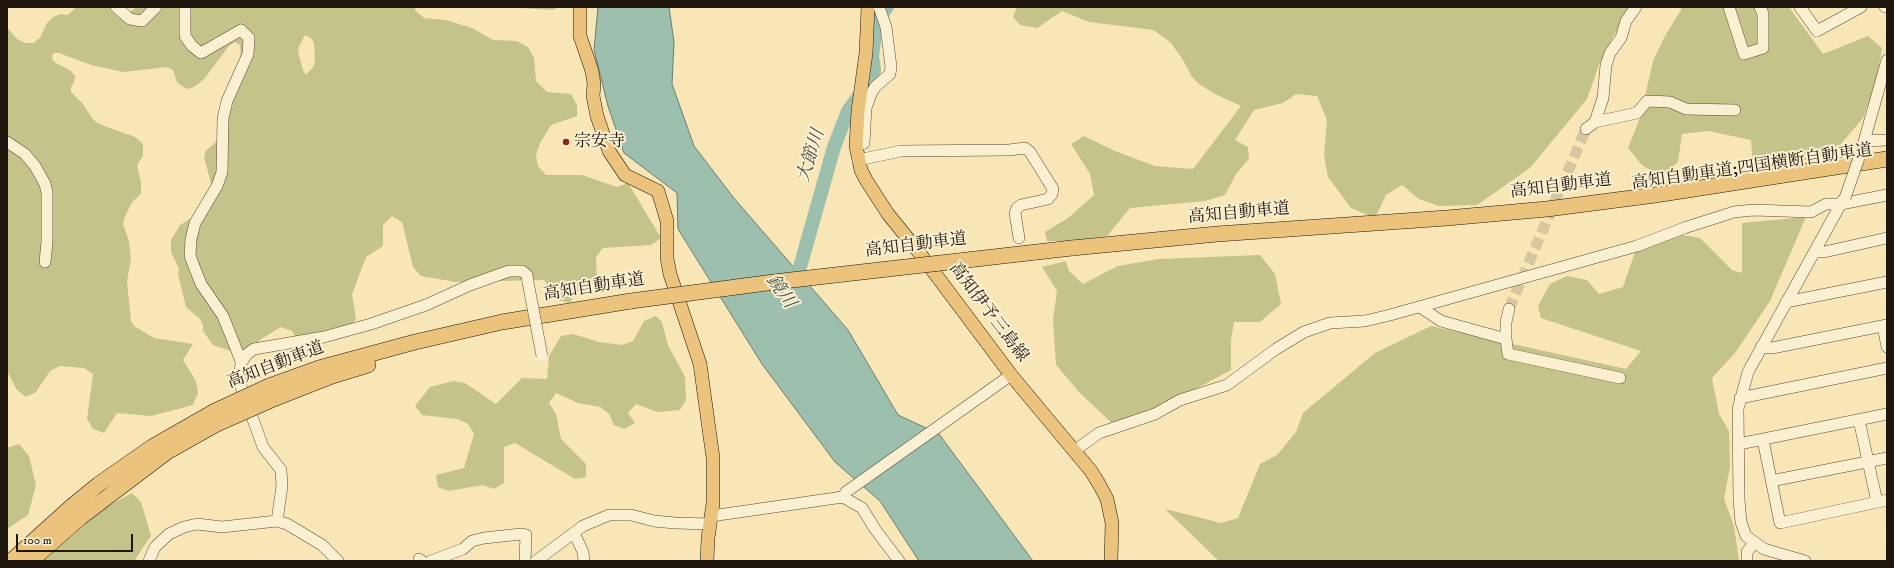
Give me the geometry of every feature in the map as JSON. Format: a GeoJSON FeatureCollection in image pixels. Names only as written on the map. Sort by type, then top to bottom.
{"type":"FeatureCollection","features":[{"type":"Feature","properties":{"kind":"highway","name":"高知自動車道"},"geometry":{"type":"LineString","coordinates":[[31,561],[77,512],[99,484],[152,447],[215,411],[273,392],[319,368],[415,342],[502,322],[822,276],[1072,251],[1217,234],[1447,218],[1548,209],[1670,193],[1887,159]]}},
{"type":"Feature","properties":{"kind":"highway","name":"高知自動車道;四国横断自動車道"},"geometry":{"type":"LineString","coordinates":[[1072,251],[1509,219],[1708,196],[1887,167]]}},
{"type":"Feature","properties":{"kind":"highway","name":"高知自動車道"},"geometry":{"type":"LineString","coordinates":[[11,561],[77,512]]}},
{"type":"Feature","properties":{"kind":"main road"},"geometry":{"type":"LineString","coordinates":[[580,7],[580,36],[592,71],[594,84],[593,96],[597,116],[608,151],[625,175],[658,191],[667,221],[667,258],[669,268],[700,364],[713,452],[714,503],[707,561]]}},
{"type":"Feature","properties":{"kind":"main road","name":"高知伊予三島線"},"geometry":{"type":"LineString","coordinates":[[875,11],[866,53],[856,128],[858,160],[866,180],[873,194],[1011,375],[1091,471],[1107,499],[1112,523],[1111,561]]}},
{"type":"Feature","properties":{"kind":"street"},"geometry":{"type":"LineString","coordinates":[[116,7],[130,19],[142,21],[156,7]]}},
{"type":"Feature","properties":{"kind":"street"},"geometry":{"type":"LineString","coordinates":[[185,7],[185,36],[192,46],[201,53],[241,30],[249,38],[248,54],[227,101],[223,118],[222,172],[217,186],[196,224],[191,239],[190,256],[201,284],[223,316],[241,361]]}},
{"type":"Feature","properties":{"kind":"street"},"geometry":{"type":"LineString","coordinates":[[1636,7],[1626,21],[1621,38],[1610,53],[1606,65],[1603,98],[1591,126],[1637,113],[1647,101],[1670,102],[1686,109],[1735,110]]}},
{"type":"Feature","properties":{"kind":"street"},"geometry":{"type":"LineString","coordinates":[[1729,7],[1744,54],[1763,48],[1763,14],[1760,7]]}},
{"type":"Feature","properties":{"kind":"street"},"geometry":{"type":"LineString","coordinates":[[1800,7],[1817,31],[1861,7]]}},
{"type":"Feature","properties":{"kind":"street"},"geometry":{"type":"LineString","coordinates":[[856,146],[864,143],[866,108],[871,94],[875,87],[890,74],[891,67],[890,48],[875,11]]}},
{"type":"Feature","properties":{"kind":"street"},"geometry":{"type":"LineString","coordinates":[[1805,561],[1764,549],[1746,536],[1741,522],[1738,409],[1748,372],[1761,346],[1843,201],[1862,146],[1882,100],[1887,60]]}},
{"type":"Feature","properties":{"kind":"street"},"geometry":{"type":"LineString","coordinates":[[1862,146],[1887,140]]}},
{"type":"Feature","properties":{"kind":"street"},"geometry":{"type":"LineString","coordinates":[[7,142],[25,154],[45,184],[47,193],[47,242],[45,262]]}},
{"type":"Feature","properties":{"kind":"street"},"geometry":{"type":"LineString","coordinates":[[858,160],[901,150],[1010,150],[1025,148],[1030,152],[1053,188],[1052,194],[1048,199],[1022,205],[1017,208],[1015,213],[1019,238]]}},
{"type":"Feature","properties":{"kind":"street"},"geometry":{"type":"LineString","coordinates":[[1074,451],[1099,433],[1155,414],[1180,400],[1227,384],[1276,349],[1304,332],[1330,323],[1365,321],[1420,306],[1637,246],[1684,228],[1734,212],[1753,210],[1811,212],[1826,204],[1887,195]]}},
{"type":"Feature","properties":{"kind":"street"},"geometry":{"type":"LineString","coordinates":[[1815,252],[1887,238]]}},
{"type":"Feature","properties":{"kind":"street"},"geometry":{"type":"LineString","coordinates":[[277,521],[282,486],[281,470],[263,446],[254,425],[239,380],[241,361],[254,349],[324,337],[371,324],[426,305],[470,285],[509,271],[522,271],[527,275],[542,356]]}},
{"type":"Feature","properties":{"kind":"street"},"geometry":{"type":"LineString","coordinates":[[1786,302],[1887,282]]}},
{"type":"Feature","properties":{"kind":"street"},"geometry":{"type":"LineString","coordinates":[[1420,306],[1437,320],[1506,339]]}},
{"type":"Feature","properties":{"kind":"street"},"geometry":{"type":"LineString","coordinates":[[1509,309],[1506,322],[1508,354],[1620,378]]}},
{"type":"Feature","properties":{"kind":"street"},"geometry":{"type":"LineString","coordinates":[[1761,346],[1772,348],[1885,326],[1887,347]]}},
{"type":"Feature","properties":{"kind":"street"},"geometry":{"type":"LineString","coordinates":[[1740,398],[1887,368]]}},
{"type":"Feature","properties":{"kind":"street"},"geometry":{"type":"LineString","coordinates":[[536,561],[583,526],[609,515],[630,515],[675,524],[711,520],[844,495],[1011,375]]}},
{"type":"Feature","properties":{"kind":"street"},"geometry":{"type":"LineString","coordinates":[[1739,444],[1887,414]]}},
{"type":"Feature","properties":{"kind":"street"},"geometry":{"type":"LineString","coordinates":[[1763,440],[1780,523],[1882,501],[1868,462],[1859,420]]}},
{"type":"Feature","properties":{"kind":"street"},"geometry":{"type":"LineString","coordinates":[[1772,481],[1887,458]]}},
{"type":"Feature","properties":{"kind":"street"},"geometry":{"type":"LineString","coordinates":[[844,495],[862,508],[874,529],[899,561]]}},
{"type":"Feature","properties":{"kind":"street"},"geometry":{"type":"LineString","coordinates":[[149,561],[155,547],[169,534],[184,527],[197,524],[222,527],[277,521],[287,524],[322,545],[338,561]]}},
{"type":"Feature","properties":{"kind":"street"},"geometry":{"type":"LineString","coordinates":[[574,533],[583,552],[584,561]]}},
{"type":"Feature","properties":{"kind":"street"},"geometry":{"type":"LineString","coordinates":[[431,561],[463,549],[472,541],[484,538],[521,534],[526,535],[525,561]]}},
{"type":"Feature","properties":{"kind":"street"},"geometry":{"type":"LineString","coordinates":[[1746,561],[1747,552],[1754,543]]}},
{"type":"Feature","properties":{"kind":"shaded area"},"geometry":{"type":"Polygon","coordinates":[[[76,7],[116,7],[123,11],[131,11],[137,7],[415,7],[415,10],[424,18],[446,20],[472,28],[493,40],[517,41],[528,47],[534,58],[536,81],[547,92],[571,94],[577,105],[577,116],[551,125],[540,143],[536,155],[538,166],[546,175],[582,175],[617,187],[628,183],[661,238],[651,245],[603,248],[596,257],[597,281],[575,293],[570,303],[558,300],[544,280],[456,282],[421,276],[413,267],[402,222],[392,216],[383,225],[383,246],[366,257],[352,294],[356,319],[343,338],[309,344],[298,341],[292,331],[281,327],[261,339],[245,356],[213,345],[203,331],[203,325],[200,319],[186,307],[178,274],[179,269],[171,252],[171,240],[180,225],[195,216],[212,187],[204,157],[206,151],[219,139],[241,69],[240,45],[235,42],[229,46],[204,79],[194,87],[188,89],[177,82],[173,70],[167,67],[123,72],[91,65],[59,53],[53,53],[52,59],[56,63],[71,71],[75,76],[71,87],[71,92],[83,104],[92,118],[96,122],[107,127],[135,137],[143,144],[143,156],[137,165],[141,182],[141,194],[132,202],[123,224],[129,241],[131,259],[127,281],[131,321],[134,326],[154,338],[193,344],[183,360],[196,381],[198,393],[193,405],[151,416],[117,413],[104,433],[93,429],[87,419],[93,374],[84,368],[60,366],[50,371],[36,392],[26,397],[17,390],[7,371],[7,28],[17,39],[25,43],[33,43],[40,38],[47,23],[53,17],[61,14],[68,15],[76,7]],[[305,35],[299,46],[298,52],[306,75],[314,66],[315,60],[314,43],[311,38],[305,35]]]}},
{"type":"Feature","properties":{"kind":"shaded area"},"geometry":{"type":"Polygon","coordinates":[[[503,7],[559,7],[553,10],[503,7]]]}},
{"type":"Feature","properties":{"kind":"shaded area"},"geometry":{"type":"Polygon","coordinates":[[[1017,7],[1633,7],[1614,35],[1599,65],[1587,99],[1530,168],[1477,205],[1439,206],[1419,199],[1402,185],[1386,195],[1375,218],[1351,208],[1328,177],[1324,155],[1327,120],[1317,96],[1296,94],[1283,103],[1254,110],[1235,140],[1248,147],[1249,159],[1236,174],[1225,195],[1205,201],[1130,208],[1107,236],[1070,241],[1047,241],[1045,232],[1068,218],[1094,195],[1090,174],[1071,144],[1084,136],[1115,151],[1155,166],[1193,169],[1241,106],[1215,94],[1199,84],[1192,77],[1183,60],[1171,43],[1154,30],[1089,22],[1062,11],[1037,28],[1020,25],[1013,17],[1017,7]]]}},
{"type":"Feature","properties":{"kind":"shaded area"},"geometry":{"type":"Polygon","coordinates":[[[1681,7],[1789,7],[1823,54],[1868,36],[1882,48],[1876,83],[1863,118],[1835,151],[1788,165],[1753,165],[1751,140],[1708,131],[1682,134],[1678,162],[1661,177],[1642,165],[1628,148],[1640,118],[1653,61],[1665,36],[1681,10],[1681,7]]]}},
{"type":"Feature","properties":{"kind":"shaded area"},"geometry":{"type":"Polygon","coordinates":[[[1806,217],[1770,301],[1735,353],[1712,378],[1719,414],[1729,431],[1730,467],[1724,499],[1734,526],[1739,561],[1219,561],[1165,509],[1221,523],[1238,518],[1260,464],[1277,455],[1296,432],[1303,413],[1375,353],[1431,326],[1626,369],[1641,351],[1541,318],[1538,306],[1550,284],[1567,276],[1587,280],[1599,294],[1623,287],[1635,252],[1665,232],[1700,238],[1732,270],[1742,273],[1742,223],[1806,217]]]}},
{"type":"Feature","properties":{"kind":"shaded area"},"geometry":{"type":"Polygon","coordinates":[[[1260,255],[1275,274],[1281,304],[1260,322],[1234,322],[1231,340],[1231,370],[1117,428],[1080,393],[1056,365],[1053,320],[1057,291],[1042,267],[1066,261],[1069,271],[1083,284],[1118,266],[1159,259],[1260,255]]]}},
{"type":"Feature","properties":{"kind":"shaded area"},"geometry":{"type":"Polygon","coordinates":[[[656,316],[662,322],[668,345],[685,377],[686,400],[680,410],[657,412],[636,404],[628,413],[635,423],[624,429],[614,425],[609,414],[600,407],[578,403],[556,393],[549,403],[556,414],[561,439],[586,464],[586,477],[575,479],[515,443],[504,447],[504,483],[494,489],[483,485],[448,491],[438,487],[436,475],[464,468],[474,434],[468,424],[457,419],[422,415],[415,406],[430,387],[454,381],[465,383],[496,404],[522,378],[547,379],[549,356],[561,336],[573,334],[599,342],[622,345],[633,341],[644,321],[656,316]]]}},
{"type":"Feature","properties":{"kind":"shaded area"},"geometry":{"type":"Polygon","coordinates":[[[19,444],[29,456],[36,485],[28,515],[7,529],[7,448],[19,444]]]}},
{"type":"Feature","properties":{"kind":"shaded area"},"geometry":{"type":"Polygon","coordinates":[[[132,493],[141,502],[151,536],[134,561],[43,561],[104,508],[132,493]]]}},
{"type":"Feature","properties":{"kind":"water","name":"鏡川"},"geometry":{"type":"Polygon","coordinates":[[[598,7],[669,7],[674,42],[672,84],[694,146],[733,197],[848,330],[898,415],[939,434],[1033,561],[919,561],[880,501],[835,462],[762,364],[678,229],[677,193],[624,153],[608,106],[594,50],[598,7]]]}},
{"type":"Feature","properties":{"kind":"waterway","name":"大節川"},"geometry":{"type":"LineString","coordinates":[[790,290],[800,267],[834,147],[848,111],[869,82],[874,70],[872,56],[877,19],[887,7]]}},
{"type":"Feature","properties":{"kind":"tunnel"},"geometry":{"type":"LineString","coordinates":[[1509,309],[1586,129]]}},
{"type":"Feature","properties":{"kind":"place","name":"宗安寺"},"geometry":{"type":"Point","coordinates":[566,142]}}]}
